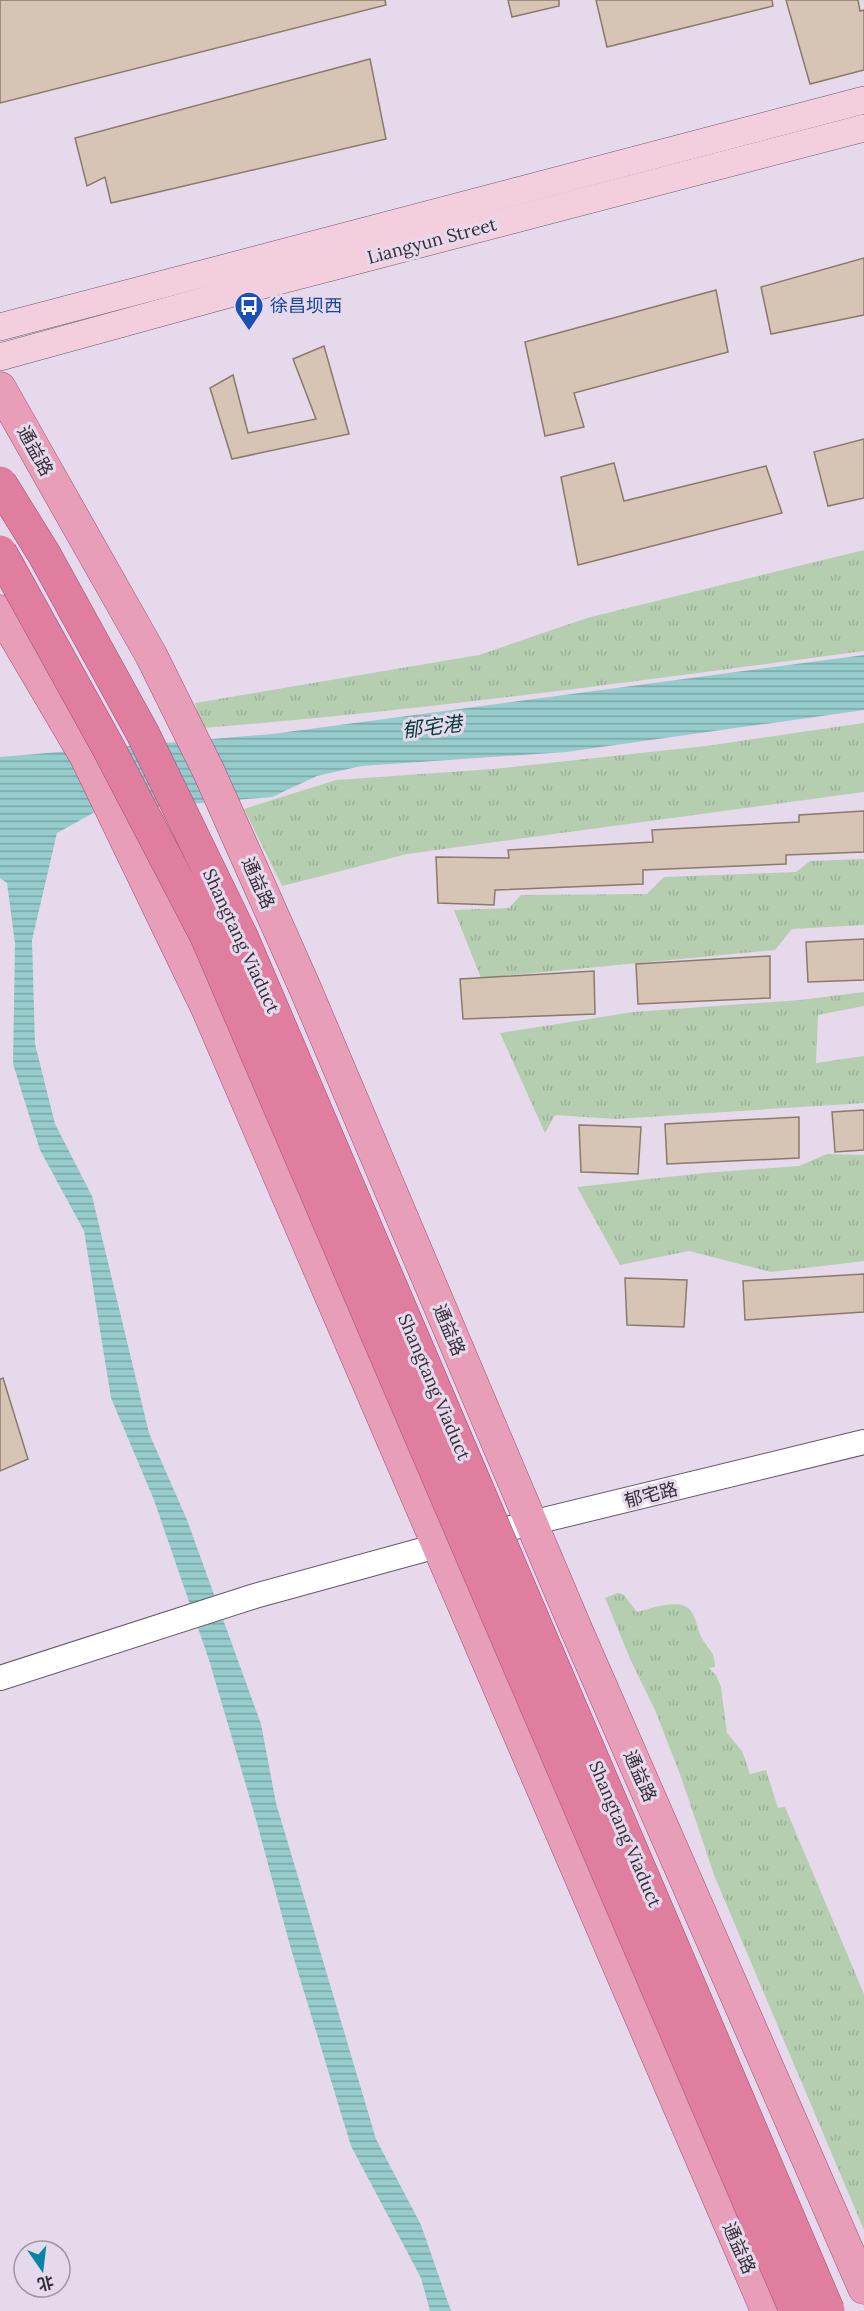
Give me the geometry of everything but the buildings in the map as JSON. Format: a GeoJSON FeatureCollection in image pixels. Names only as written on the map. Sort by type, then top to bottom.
{"type":"FeatureCollection","features":[{"type":"Feature","properties":{"kind":"highway","name":"Shangtang Viaduct"},"geometry":{"type":"LineString","coordinates":[[0,483],[44,554],[143,734],[242,938],[828,2311]]}},
{"type":"Feature","properties":{"kind":"highway","name":"Shangtang Viaduct"},"geometry":{"type":"LineString","coordinates":[[0,552],[108,747],[207,937],[796,2311]]}},
{"type":"Feature","properties":{"kind":"main road","name":"Liangyun Street"},"geometry":{"type":"LineString","coordinates":[[0,327],[864,100]]}},
{"type":"Feature","properties":{"kind":"main road","name":"Liangyun Street"},"geometry":{"type":"LineString","coordinates":[[0,357],[240,291],[864,128]]}},
{"type":"Feature","properties":{"kind":"main road","name":"通益路"},"geometry":{"type":"LineString","coordinates":[[0,388],[151,656],[209,772],[304,988],[531,1524],[864,2288]]}},
{"type":"Feature","properties":{"kind":"main road","name":"通益路"},"geometry":{"type":"LineString","coordinates":[[0,611],[86,757],[207,1008],[766,2311]]}},
{"type":"Feature","properties":{"kind":"street","name":"郁宅路"},"geometry":{"type":"LineString","coordinates":[[0,1678],[255,1596],[437,1546],[864,1442]]}},
{"type":"Feature","properties":{"kind":"green space"},"geometry":{"type":"Polygon","coordinates":[[[864,550],[864,651],[451,704],[202,728],[195,703],[479,655],[587,618],[864,550]]]}},
{"type":"Feature","properties":{"kind":"green space"},"geometry":{"type":"Polygon","coordinates":[[[864,723],[864,792],[407,854],[282,886],[244,809],[336,780],[493,769],[706,746],[864,723]]]}},
{"type":"Feature","properties":{"kind":"green space"},"geometry":{"type":"Polygon","coordinates":[[[864,859],[864,925],[792,929],[775,950],[481,978],[454,910],[509,908],[521,895],[647,894],[664,877],[796,872],[810,861],[864,859]]]}},
{"type":"Feature","properties":{"kind":"green space"},"geometry":{"type":"Polygon","coordinates":[[[864,992],[864,1006],[818,1015],[816,1063],[864,1056],[864,1103],[616,1119],[555,1115],[545,1133],[500,1033],[633,1012],[800,1000],[864,992]]]}},
{"type":"Feature","properties":{"kind":"green space"},"geometry":{"type":"Polygon","coordinates":[[[827,1154],[864,1155],[864,1261],[771,1272],[689,1251],[620,1265],[577,1187],[704,1173],[799,1166],[827,1154]]]}},
{"type":"Feature","properties":{"kind":"green space"},"geometry":{"type":"Polygon","coordinates":[[[617,1593],[623,1594],[637,1612],[673,1604],[686,1607],[693,1614],[700,1635],[714,1657],[715,1667],[709,1668],[716,1675],[721,1687],[727,1733],[742,1751],[750,1774],[766,1770],[778,1808],[785,1807],[864,1994],[864,2230],[714,1875],[681,1777],[655,1710],[631,1661],[605,1598],[617,1593]]]}},
{"type":"Feature","properties":{"kind":"water","name":"郁宅港"},"geometry":{"type":"Polygon","coordinates":[[[864,655],[864,710],[566,752],[361,766],[317,776],[272,797],[95,812],[57,833],[32,940],[35,1044],[55,1124],[92,1196],[149,1433],[187,1520],[261,1724],[276,1803],[376,2139],[421,2225],[451,2311],[430,2311],[421,2278],[351,2146],[291,1949],[209,1660],[154,1500],[111,1398],[84,1231],[40,1150],[13,1064],[15,944],[7,883],[0,878],[0,757],[272,734],[864,655]]]}},
{"type":"Feature","properties":{"kind":"place","name":"徐昌坝西"},"geometry":{"type":"Point","coordinates":[249,332]}}]}
